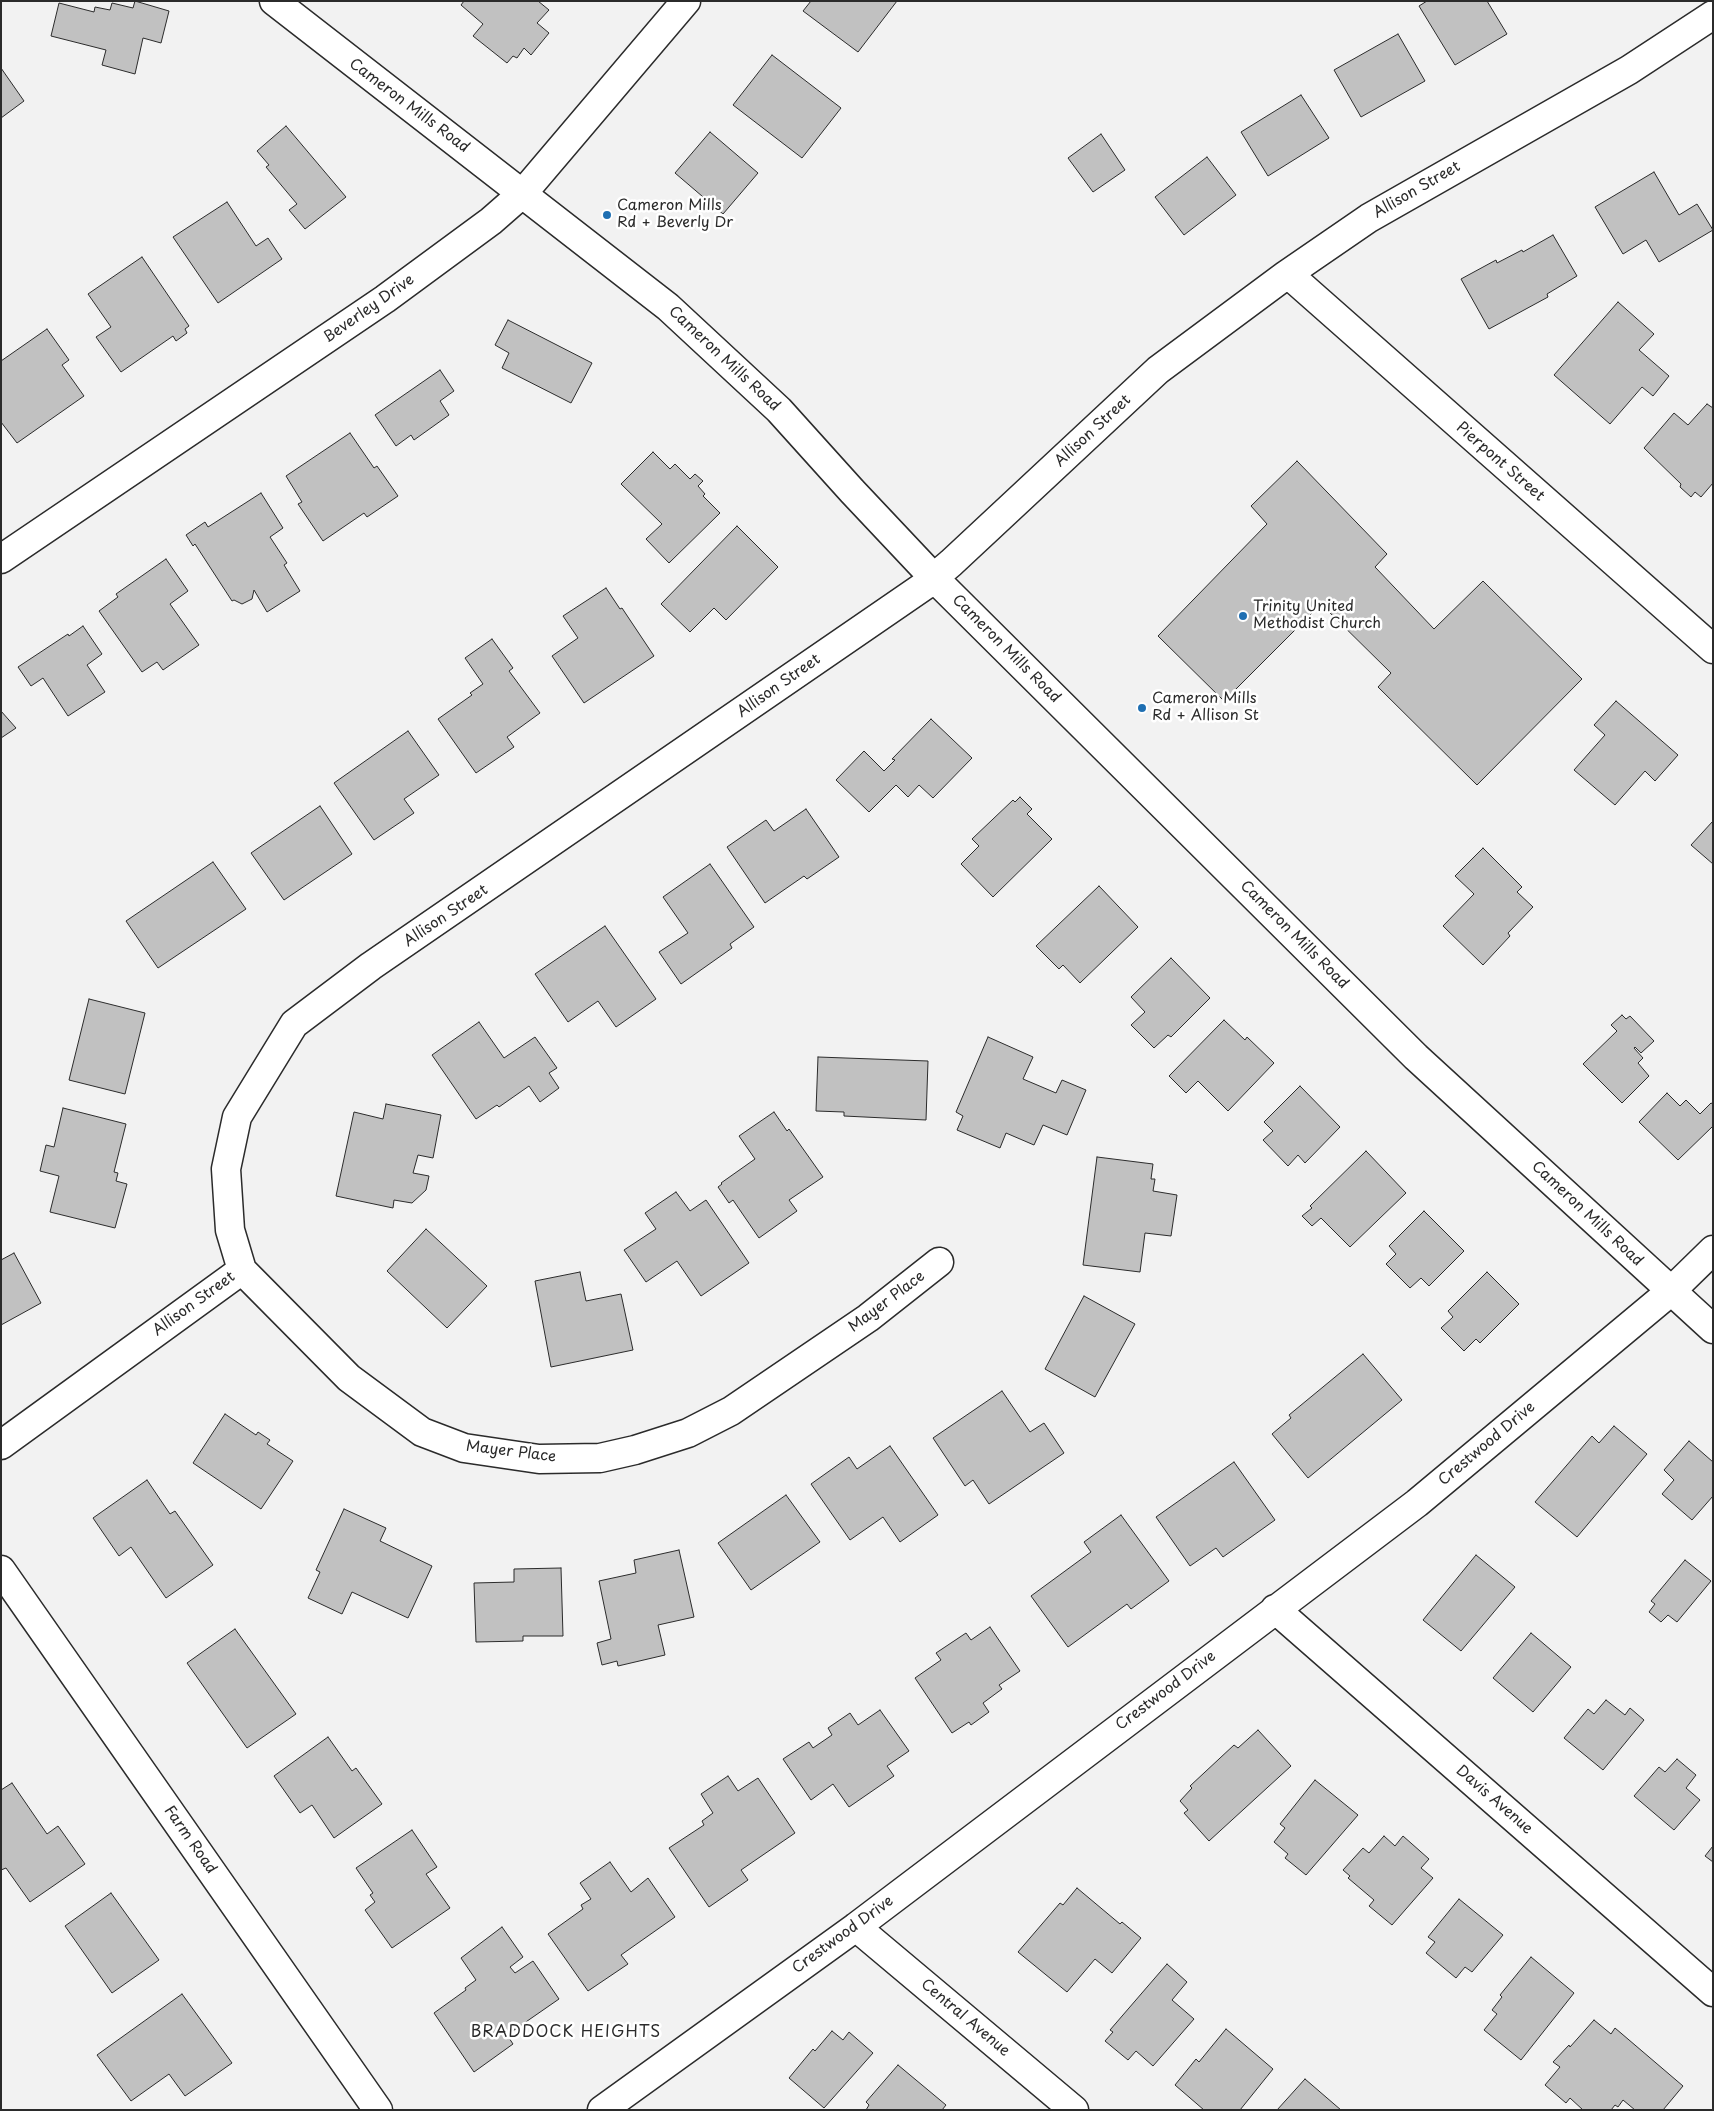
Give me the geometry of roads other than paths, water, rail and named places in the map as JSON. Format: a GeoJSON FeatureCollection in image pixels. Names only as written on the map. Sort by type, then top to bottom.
{"type":"FeatureCollection","features":[{"type":"Feature","properties":{"kind":"street","name":"Cameron Mills Road"},"geometry":{"type":"LineString","coordinates":[[274,1],[668,307],[745,378],[779,410],[934,578],[1416,1057],[1670,1292],[1713,1329]]}},
{"type":"Feature","properties":{"kind":"street","name":"Beverley Drive"},"geometry":{"type":"LineString","coordinates":[[1,559],[385,299],[491,221],[523,193],[686,1]]}},
{"type":"Feature","properties":{"kind":"street"},"geometry":{"type":"LineString","coordinates":[[1708,1],[1713,2]]}},
{"type":"Feature","properties":{"kind":"street","name":"Allison Street"},"geometry":{"type":"LineString","coordinates":[[1,1444],[242,1270],[230,1230],[226,1169],[237,1117],[294,1024],[371,966],[934,578],[1158,370],[1286,275],[1369,218],[1629,70],[1713,15]]}},
{"type":"Feature","properties":{"kind":"street","name":"Pierpont Street"},"geometry":{"type":"LineString","coordinates":[[1286,275],[1296,281],[1713,649]]}},
{"type":"Feature","properties":{"kind":"street","name":"Crestwood Drive"},"geometry":{"type":"LineString","coordinates":[[602,2110],[856,1927],[1275,1608],[1417,1503],[1670,1292],[1713,1250]]}},
{"type":"Feature","properties":{"kind":"street","name":"Mayer Place"},"geometry":{"type":"LineString","coordinates":[[242,1270],[349,1378],[422,1432],[464,1448],[548,1459],[600,1458],[636,1450],[688,1433],[731,1411],[868,1318],[939,1262]]}},
{"type":"Feature","properties":{"kind":"street","name":"Farm Road"},"geometry":{"type":"LineString","coordinates":[[1,1570],[378,2110]]}},
{"type":"Feature","properties":{"kind":"street","name":"Davis Avenue"},"geometry":{"type":"LineString","coordinates":[[1275,1608],[1713,1992]]}},
{"type":"Feature","properties":{"kind":"street","name":"Central Avenue"},"geometry":{"type":"LineString","coordinates":[[856,1927],[1074,2110]]}},
{"type":"Feature","properties":{"kind":"place","name":"Cameron Mills Rd + Beverly Dr"},"geometry":{"type":"Point","coordinates":[607,215]}},
{"type":"Feature","properties":{"kind":"place","name":"Trinity United Methodist Church"},"geometry":{"type":"Point","coordinates":[1243,616]}},
{"type":"Feature","properties":{"kind":"place","name":"Cameron Mills Rd + Allison St"},"geometry":{"type":"Point","coordinates":[1142,708]}},
{"type":"Feature","properties":{"kind":"district","name":"BRADDOCK HEIGHTS"},"geometry":{"type":"Point","coordinates":[566,2033]}}]}
